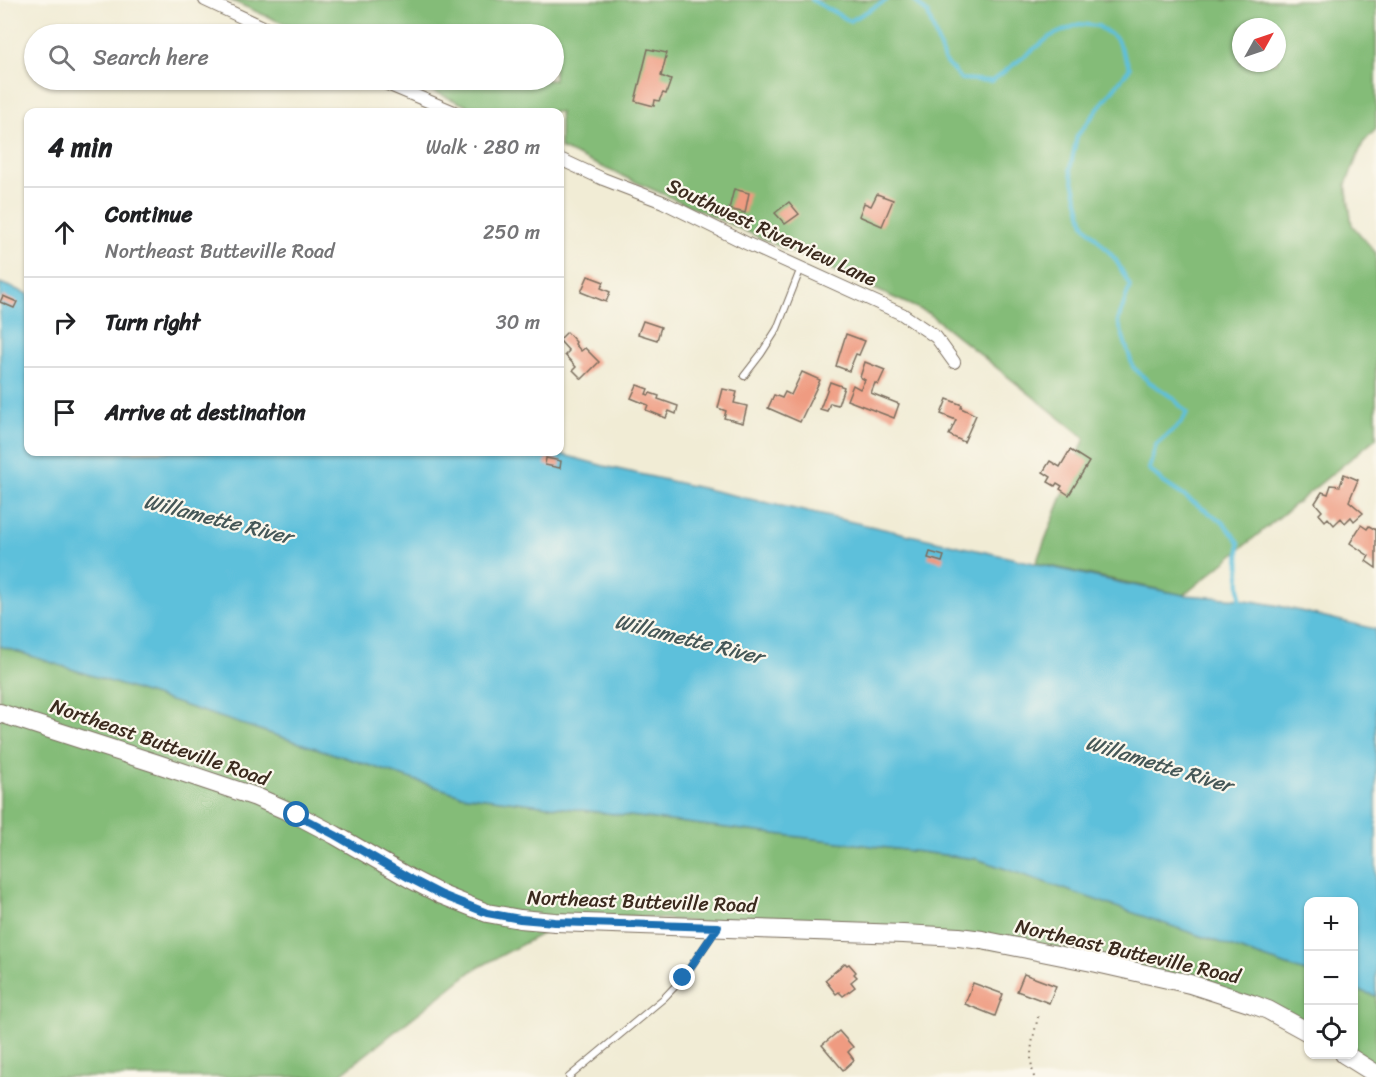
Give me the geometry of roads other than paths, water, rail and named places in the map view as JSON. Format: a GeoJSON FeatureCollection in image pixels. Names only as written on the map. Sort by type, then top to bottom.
{"type":"FeatureCollection","features":[{"type":"Feature","properties":{"kind":"street"},"geometry":{"type":"LineString","coordinates":[[205,0],[257,24]]}},
{"type":"Feature","properties":{"kind":"street"},"geometry":{"type":"LineString","coordinates":[[402,90],[444,108]]}},
{"type":"Feature","properties":{"kind":"street","name":"Southwest Riverview Lane"},"geometry":{"type":"LineString","coordinates":[[564,161],[663,202],[748,244],[902,314],[936,337],[954,362]]}},
{"type":"Feature","properties":{"kind":"street","name":"Northeast Butteville Road"},"geometry":{"type":"LineString","coordinates":[[0,713],[256,797],[335,835],[442,895],[487,913],[555,922],[903,934],[982,940],[1097,963],[1208,989],[1268,1010],[1304,1030]]}},
{"type":"Feature","properties":{"kind":"street"},"geometry":{"type":"LineString","coordinates":[[1352,1059],[1376,1074]]}},
{"type":"Feature","properties":{"kind":"lane"},"geometry":{"type":"LineString","coordinates":[[744,376],[777,329],[801,267]]}},
{"type":"Feature","properties":{"kind":"lane"},"geometry":{"type":"LineString","coordinates":[[568,1077],[677,985],[718,927]]}},
{"type":"Feature","properties":{"kind":"water","name":"Willamette River"},"geometry":{"type":"Polygon","coordinates":[[[0,283],[24,292],[24,456],[564,455],[1122,583],[1184,595],[1240,599],[1275,605],[1376,629],[1376,996],[1358,990],[1358,897],[1304,897],[1304,972],[977,859],[461,795],[0,646],[0,283]]]}},
{"type":"Feature","properties":{"kind":"waterway"},"geometry":{"type":"LineString","coordinates":[[812,0],[850,21],[887,0]]}},
{"type":"Feature","properties":{"kind":"waterway"},"geometry":{"type":"LineString","coordinates":[[914,0],[928,14],[944,60],[961,79],[992,81],[1051,36],[1079,24],[1098,26],[1116,38],[1130,68],[1077,136],[1070,169],[1084,224],[1116,260],[1130,286],[1118,321],[1133,367],[1148,381],[1173,398],[1187,413],[1181,423],[1156,445],[1149,469],[1163,482],[1223,522],[1239,542],[1240,599]]}}]}
